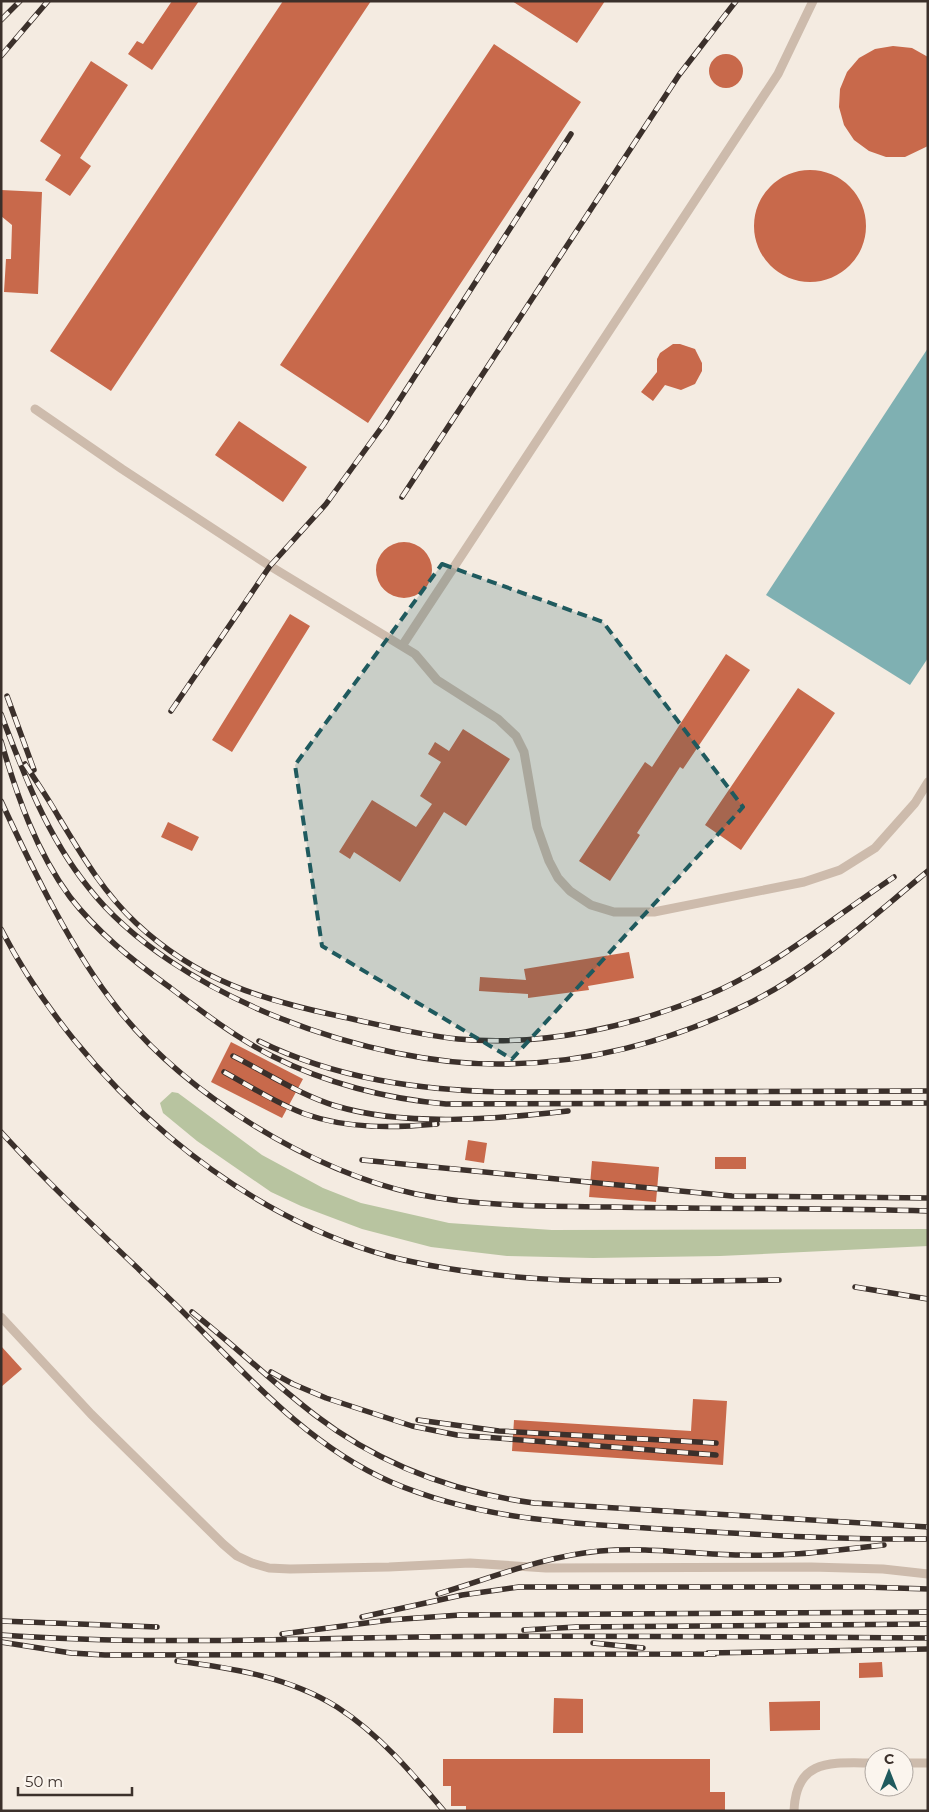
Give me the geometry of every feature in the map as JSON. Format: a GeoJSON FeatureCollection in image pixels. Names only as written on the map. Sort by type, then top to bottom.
{"type":"FeatureCollection","features":[{"type":"Feature","properties":{"kind":"lane"},"geometry":{"type":"LineString","coordinates":[[402,646],[778,74],[814,1]]}},
{"type":"Feature","properties":{"kind":"lane"},"geometry":{"type":"LineString","coordinates":[[35,409],[122,469],[270,566],[402,646],[421,659],[437,680],[498,719],[516,736],[524,752],[537,827],[549,861],[558,878],[579,899],[602,909],[628,913],[668,909],[804,882],[840,870],[875,848],[915,803],[928,782]]}},
{"type":"Feature","properties":{"kind":"lane"},"geometry":{"type":"LineString","coordinates":[[1,1317],[91,1414],[223,1544],[237,1556],[269,1568],[389,1567],[470,1563],[546,1568],[811,1567],[883,1569],[928,1574]]}},
{"type":"Feature","properties":{"kind":"lane"},"geometry":{"type":"LineString","coordinates":[[794,1811],[799,1783],[809,1771],[828,1763],[864,1763]]}},
{"type":"Feature","properties":{"kind":"lane"},"geometry":{"type":"LineString","coordinates":[[914,1763],[928,1764]]}},
{"type":"Feature","properties":{"kind":"highlighted area"},"geometry":{"type":"Polygon","coordinates":[[[442,564],[603,622],[743,807],[512,1059],[322,946],[295,765],[442,564]]]}},
{"type":"Feature","properties":{"kind":"green space"},"geometry":{"type":"Polygon","coordinates":[[[172,1092],[178,1093],[262,1155],[323,1188],[361,1203],[449,1223],[552,1230],[928,1229],[928,1246],[720,1256],[593,1258],[507,1256],[431,1247],[362,1229],[301,1206],[271,1192],[197,1141],[163,1113],[160,1103],[172,1092]]]}},
{"type":"Feature","properties":{"kind":"water"},"geometry":{"type":"Polygon","coordinates":[[[928,348],[928,658],[910,685],[766,595],[928,348]]]}},
{"type":"Feature","properties":{"kind":"building"},"geometry":{"type":"Polygon","coordinates":[[[172,1],[199,1],[152,70],[128,54],[137,41],[143,44],[172,1]]]}},
{"type":"Feature","properties":{"kind":"building"},"geometry":{"type":"Polygon","coordinates":[[[283,1],[371,1],[111,391],[50,351],[283,1]]]}},
{"type":"Feature","properties":{"kind":"building"},"geometry":{"type":"Polygon","coordinates":[[[512,1],[605,1],[577,43],[512,1]]]}},
{"type":"Feature","properties":{"kind":"building"},"geometry":{"type":"Polygon","coordinates":[[[494,44],[581,102],[368,423],[280,365],[494,44]]]}},
{"type":"Feature","properties":{"kind":"building"},"geometry":{"type":"Polygon","coordinates":[[[893,46],[912,48],[928,57],[928,146],[905,157],[886,157],[869,151],[854,140],[844,125],[839,107],[840,89],[847,72],[859,58],[875,49],[893,46]]]}},
{"type":"Feature","properties":{"kind":"building"},"geometry":{"type":"Polygon","coordinates":[[[726,54],[733,55],[738,59],[742,64],[742,78],[738,83],[733,87],[726,88],[719,87],[714,83],[710,78],[709,71],[710,64],[714,59],[719,55],[726,54]]]}},
{"type":"Feature","properties":{"kind":"building"},"geometry":{"type":"Polygon","coordinates":[[[91,61],[128,85],[80,158],[91,166],[70,196],[45,180],[61,155],[40,141],[91,61]]]}},
{"type":"Feature","properties":{"kind":"building"},"geometry":{"type":"Polygon","coordinates":[[[810,170],[831,175],[849,187],[861,205],[866,226],[861,247],[849,265],[831,277],[810,282],[789,277],[771,265],[759,247],[754,226],[759,205],[771,187],[789,175],[810,170]]]}},
{"type":"Feature","properties":{"kind":"building"},"geometry":{"type":"Polygon","coordinates":[[[1,190],[42,192],[38,294],[4,292],[6,259],[11,259],[12,225],[1,216],[1,190]]]}},
{"type":"Feature","properties":{"kind":"building"},"geometry":{"type":"Polygon","coordinates":[[[673,344],[680,344],[695,349],[702,363],[702,371],[695,384],[681,390],[665,385],[653,401],[641,392],[657,372],[657,359],[660,353],[673,344]]]}},
{"type":"Feature","properties":{"kind":"building"},"geometry":{"type":"Polygon","coordinates":[[[239,421],[307,467],[283,502],[215,455],[239,421]]]}},
{"type":"Feature","properties":{"kind":"building"},"geometry":{"type":"Polygon","coordinates":[[[404,542],[415,544],[424,550],[430,559],[432,570],[430,581],[424,590],[415,596],[404,598],[393,596],[384,590],[378,581],[376,570],[378,559],[384,550],[393,544],[404,542]]]}},
{"type":"Feature","properties":{"kind":"building"},"geometry":{"type":"Polygon","coordinates":[[[290,614],[310,626],[232,752],[212,740],[290,614]]]}},
{"type":"Feature","properties":{"kind":"building"},"geometry":{"type":"Polygon","coordinates":[[[726,654],[750,670],[683,769],[680,767],[637,833],[640,835],[610,881],[579,861],[645,762],[652,767],[726,654]]]}},
{"type":"Feature","properties":{"kind":"building"},"geometry":{"type":"Polygon","coordinates":[[[798,688],[835,713],[741,850],[705,825],[798,688]]]}},
{"type":"Feature","properties":{"kind":"building"},"geometry":{"type":"Polygon","coordinates":[[[463,729],[510,759],[466,826],[444,812],[400,882],[354,852],[350,859],[339,852],[372,800],[416,827],[432,804],[420,796],[441,762],[428,754],[435,742],[449,751],[463,729]]]}},
{"type":"Feature","properties":{"kind":"building"},"geometry":{"type":"Polygon","coordinates":[[[168,822],[199,837],[192,851],[161,837],[168,822]]]}},
{"type":"Feature","properties":{"kind":"building"},"geometry":{"type":"Polygon","coordinates":[[[629,952],[634,978],[588,986],[589,990],[528,998],[528,994],[479,991],[480,977],[526,980],[524,969],[629,952]]]}},
{"type":"Feature","properties":{"kind":"building"},"geometry":{"type":"Polygon","coordinates":[[[231,1042],[303,1079],[282,1118],[211,1082],[231,1042]]]}},
{"type":"Feature","properties":{"kind":"building"},"geometry":{"type":"Polygon","coordinates":[[[468,1140],[487,1143],[484,1163],[465,1160],[468,1140]]]}},
{"type":"Feature","properties":{"kind":"building"},"geometry":{"type":"Polygon","coordinates":[[[715,1157],[746,1157],[746,1169],[715,1169],[715,1157]]]}},
{"type":"Feature","properties":{"kind":"building"},"geometry":{"type":"Polygon","coordinates":[[[592,1161],[659,1167],[656,1202],[589,1197],[592,1161]]]}},
{"type":"Feature","properties":{"kind":"building"},"geometry":{"type":"Polygon","coordinates":[[[1,1346],[22,1369],[1,1387],[1,1346]]]}},
{"type":"Feature","properties":{"kind":"building"},"geometry":{"type":"Polygon","coordinates":[[[693,1399],[727,1401],[723,1465],[512,1451],[514,1420],[691,1431],[693,1399]]]}},
{"type":"Feature","properties":{"kind":"building"},"geometry":{"type":"Polygon","coordinates":[[[882,1662],[883,1677],[859,1678],[859,1663],[882,1662]]]}},
{"type":"Feature","properties":{"kind":"building"},"geometry":{"type":"Polygon","coordinates":[[[554,1698],[583,1699],[583,1733],[553,1733],[554,1698]]]}},
{"type":"Feature","properties":{"kind":"building"},"geometry":{"type":"Polygon","coordinates":[[[820,1701],[820,1730],[770,1731],[769,1702],[820,1701]]]}},
{"type":"Feature","properties":{"kind":"building"},"geometry":{"type":"Polygon","coordinates":[[[443,1759],[710,1759],[710,1792],[725,1792],[725,1811],[466,1811],[466,1806],[451,1806],[451,1786],[443,1786],[443,1759]]]}},
{"type":"Feature","properties":{"kind":"railway"},"geometry":{"type":"LineString","coordinates":[[1,20],[20,1]]}},
{"type":"Feature","properties":{"kind":"railway"},"geometry":{"type":"LineString","coordinates":[[1,56],[48,1]]}},
{"type":"Feature","properties":{"kind":"railway"},"geometry":{"type":"LineString","coordinates":[[402,497],[679,75],[736,1]]}},
{"type":"Feature","properties":{"kind":"railway"},"geometry":{"type":"LineString","coordinates":[[171,711],[270,566],[326,504],[384,424],[571,134]]}},
{"type":"Feature","properties":{"kind":"railway"},"geometry":{"type":"LineString","coordinates":[[7,696],[34,770]]}},
{"type":"Feature","properties":{"kind":"railway"},"geometry":{"type":"LineString","coordinates":[[1,714],[28,782],[60,847],[88,887],[125,926],[170,961],[222,992],[278,1017],[337,1038],[396,1053],[453,1062],[537,1063],[596,1055],[683,1031],[739,1008],[790,980],[837,946],[928,871]]}},
{"type":"Feature","properties":{"kind":"railway"},"geometry":{"type":"LineString","coordinates":[[1,741],[21,802],[37,842],[58,879],[80,910],[116,945],[193,1005],[245,1041],[292,1066],[335,1082],[379,1094],[446,1104],[928,1103]]}},
{"type":"Feature","properties":{"kind":"railway"},"geometry":{"type":"LineString","coordinates":[[25,764],[84,858],[113,899],[136,923],[183,960],[207,974],[232,985],[285,1003],[400,1030],[458,1039],[490,1041],[554,1037],[617,1025],[679,1006],[733,984],[757,970],[804,941],[894,877]]}},
{"type":"Feature","properties":{"kind":"railway"},"geometry":{"type":"LineString","coordinates":[[1,801],[54,909],[84,961],[118,1009],[146,1040],[178,1071],[214,1099],[253,1125],[293,1148],[335,1167],[376,1183],[416,1194],[489,1204],[928,1211]]}},
{"type":"Feature","properties":{"kind":"railway"},"geometry":{"type":"LineString","coordinates":[[1,929],[34,985],[73,1039],[119,1090],[169,1136],[224,1178],[282,1213],[342,1241],[404,1260],[450,1269],[497,1275],[591,1281],[779,1280]]}},
{"type":"Feature","properties":{"kind":"railway"},"geometry":{"type":"LineString","coordinates":[[259,1041],[318,1065],[348,1073],[378,1080],[440,1089],[503,1092],[928,1091]]}},
{"type":"Feature","properties":{"kind":"railway"},"geometry":{"type":"LineString","coordinates":[[233,1056],[310,1096],[336,1106],[363,1113],[421,1119],[452,1119],[512,1117],[568,1111]]}},
{"type":"Feature","properties":{"kind":"railway"},"geometry":{"type":"LineString","coordinates":[[224,1072],[284,1105],[321,1119],[371,1126],[437,1124]]}},
{"type":"Feature","properties":{"kind":"railway"},"geometry":{"type":"LineString","coordinates":[[1,1132],[66,1199],[276,1404],[331,1448],[391,1482],[462,1506],[534,1519],[570,1523],[804,1537],[928,1539]]}},
{"type":"Feature","properties":{"kind":"railway"},"geometry":{"type":"LineString","coordinates":[[362,1160],[732,1196],[928,1198]]}},
{"type":"Feature","properties":{"kind":"railway"},"geometry":{"type":"LineString","coordinates":[[855,1287],[928,1299]]}},
{"type":"Feature","properties":{"kind":"railway"},"geometry":{"type":"LineString","coordinates":[[192,1312],[299,1402],[340,1433],[392,1462],[446,1484],[475,1492],[534,1503],[928,1527]]}},
{"type":"Feature","properties":{"kind":"railway"},"geometry":{"type":"LineString","coordinates":[[271,1372],[326,1398],[412,1426],[457,1435],[716,1455]]}},
{"type":"Feature","properties":{"kind":"railway"},"geometry":{"type":"LineString","coordinates":[[418,1420],[499,1431],[716,1443]]}},
{"type":"Feature","properties":{"kind":"railway"},"geometry":{"type":"LineString","coordinates":[[438,1594],[539,1563],[600,1551],[635,1550],[776,1555],[884,1545]]}},
{"type":"Feature","properties":{"kind":"railway"},"geometry":{"type":"LineString","coordinates":[[362,1617],[462,1595],[519,1587],[864,1587],[928,1589]]}},
{"type":"Feature","properties":{"kind":"railway"},"geometry":{"type":"LineString","coordinates":[[282,1634],[389,1620],[460,1615],[928,1612]]}},
{"type":"Feature","properties":{"kind":"railway"},"geometry":{"type":"LineString","coordinates":[[1,1621],[157,1627]]}},
{"type":"Feature","properties":{"kind":"railway"},"geometry":{"type":"LineString","coordinates":[[524,1630],[576,1627],[928,1624]]}},
{"type":"Feature","properties":{"kind":"railway"},"geometry":{"type":"LineString","coordinates":[[1,1635],[158,1641],[547,1636],[928,1638]]}},
{"type":"Feature","properties":{"kind":"railway"},"geometry":{"type":"LineString","coordinates":[[1,1642],[71,1653],[105,1655],[715,1654]]}},
{"type":"Feature","properties":{"kind":"railway"},"geometry":{"type":"LineString","coordinates":[[593,1643],[643,1648]]}},
{"type":"Feature","properties":{"kind":"railway"},"geometry":{"type":"LineString","coordinates":[[708,1653],[928,1649]]}},
{"type":"Feature","properties":{"kind":"railway"},"geometry":{"type":"LineString","coordinates":[[177,1661],[260,1675],[299,1688],[337,1707],[381,1742],[444,1811]]}}]}
